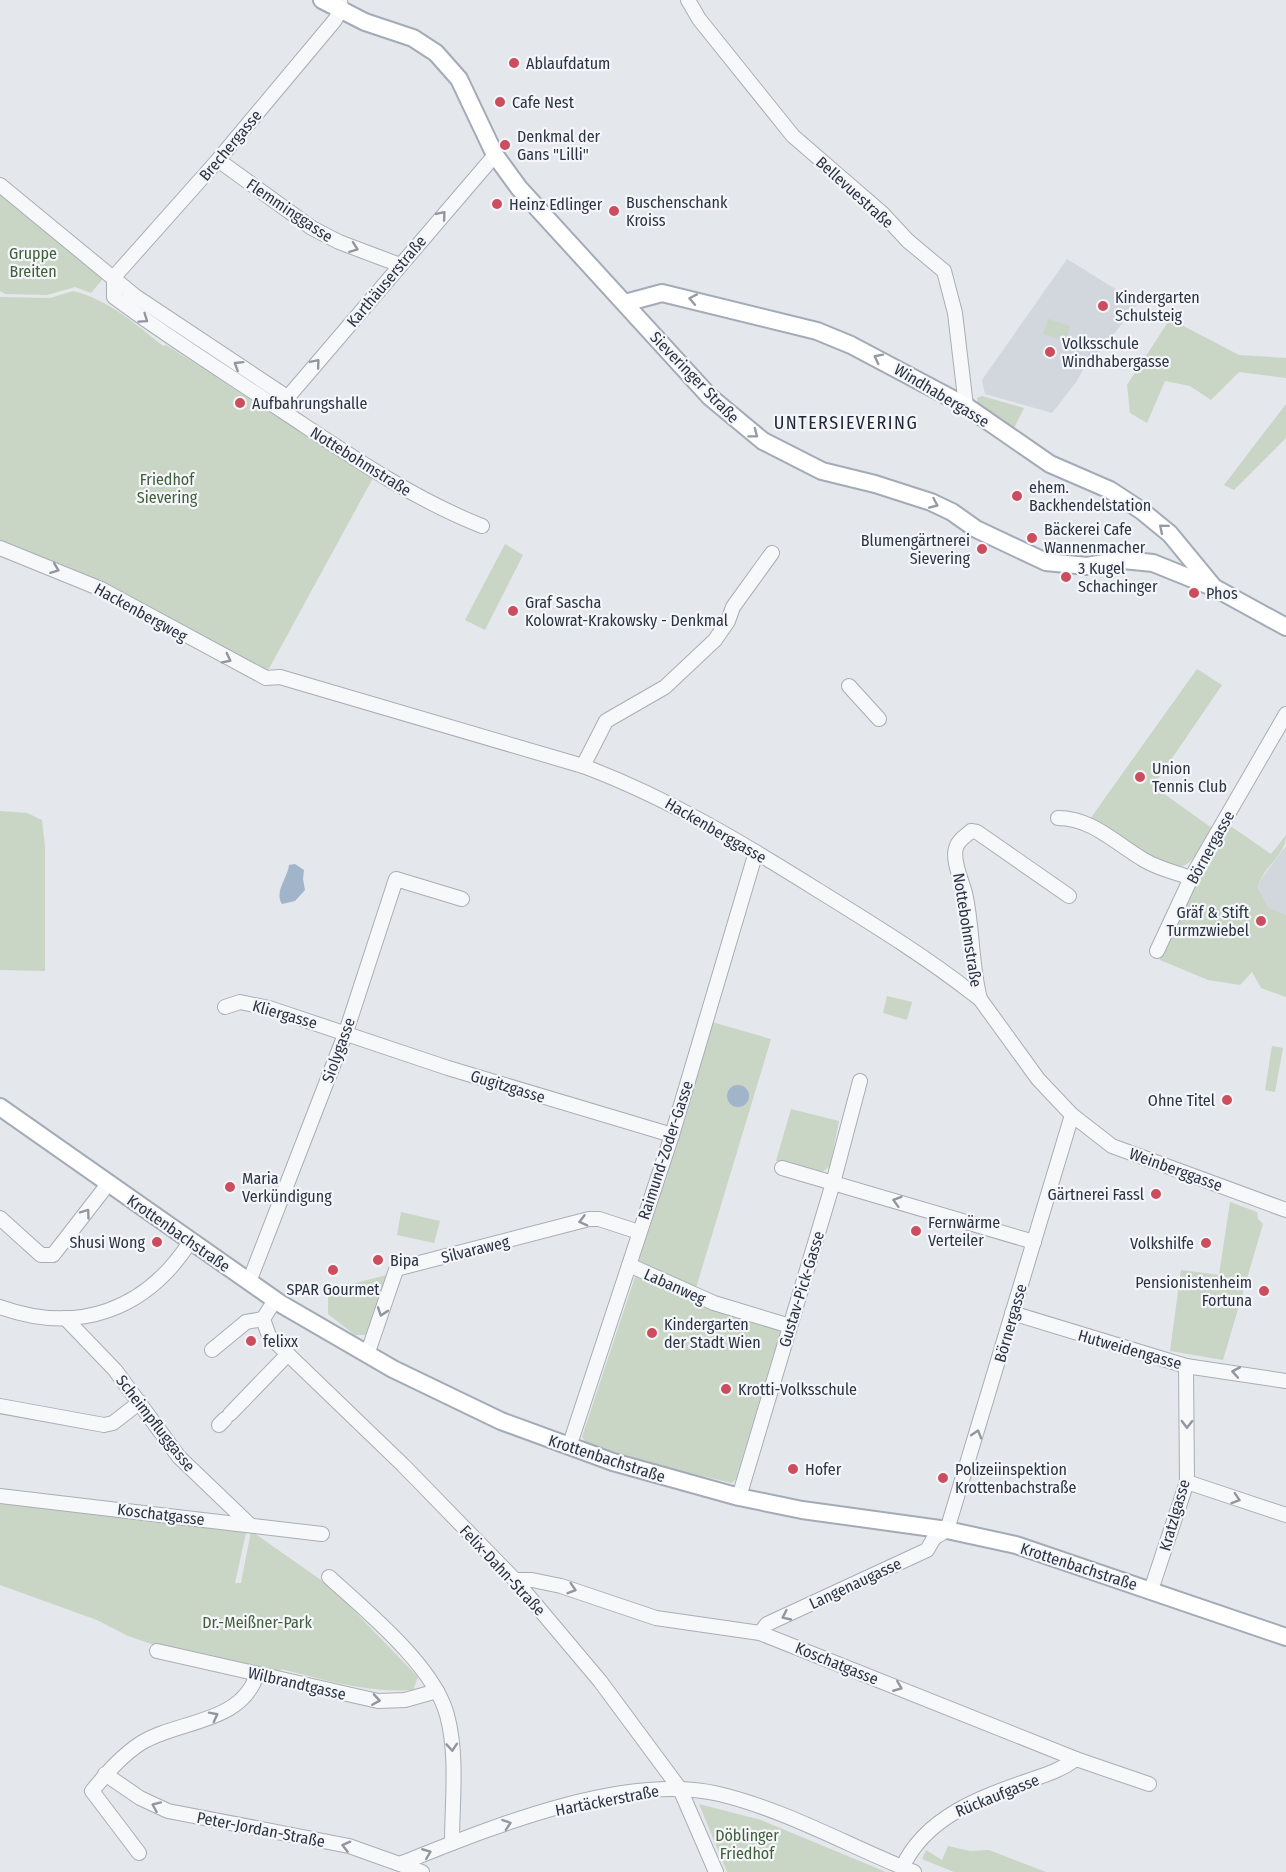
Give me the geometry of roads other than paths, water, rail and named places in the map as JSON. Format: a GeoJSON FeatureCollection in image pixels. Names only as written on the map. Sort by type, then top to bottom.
{"type":"FeatureCollection","features":[{"type":"Feature","properties":{"kind":"main road","name":"Sieveringer Straße"},"geometry":{"type":"LineString","coordinates":[[322,0],[341,4],[365,22],[413,38],[436,53],[459,79],[495,155],[519,188],[717,404],[763,441],[822,471],[875,484],[931,502],[952,512],[976,529],[1046,562],[1087,566],[1125,561],[1188,567]]}},
{"type":"Feature","properties":{"kind":"main road","name":"Windhabergasse"},"geometry":{"type":"LineString","coordinates":[[625,303],[662,293],[817,331],[908,373],[966,406],[1050,464],[1110,490],[1142,511],[1170,534],[1188,567],[1215,588],[1286,627]]}},
{"type":"Feature","properties":{"kind":"main road","name":"Krottenbachstraße"},"geometry":{"type":"LineString","coordinates":[[0,1107],[275,1300],[368,1354],[474,1409],[569,1447],[739,1497],[802,1510],[947,1530],[1016,1545],[1286,1637]]}},
{"type":"Feature","properties":{"kind":"street","name":"Bellevuestraße"},"geometry":{"type":"LineString","coordinates":[[688,0],[699,19],[793,136],[882,213],[908,241],[944,272],[955,313],[966,406]]}},
{"type":"Feature","properties":{"kind":"street","name":"Brechergasse"},"geometry":{"type":"LineString","coordinates":[[114,277],[218,160],[341,4]]}},
{"type":"Feature","properties":{"kind":"street","name":"Karthäuserstraße"},"geometry":{"type":"LineString","coordinates":[[279,408],[495,155]]}},
{"type":"Feature","properties":{"kind":"street","name":"Flemminggasse"},"geometry":{"type":"LineString","coordinates":[[218,160],[312,228],[339,242],[399,265]]}},
{"type":"Feature","properties":{"kind":"street"},"geometry":{"type":"LineString","coordinates":[[0,185],[135,296],[184,331],[287,397]]}},
{"type":"Feature","properties":{"kind":"street","name":"Nottebohmstraße"},"geometry":{"type":"LineString","coordinates":[[114,277],[114,297],[359,462],[452,514],[482,526]]}},
{"type":"Feature","properties":{"kind":"street","name":"Hackenbergweg"},"geometry":{"type":"LineString","coordinates":[[0,548],[101,589],[266,678],[280,677]]}},
{"type":"Feature","properties":{"kind":"street"},"geometry":{"type":"LineString","coordinates":[[583,766],[606,721],[665,687],[715,640],[728,621],[733,607],[772,553]]}},
{"type":"Feature","properties":{"kind":"street","name":"Hackenberggasse"},"geometry":{"type":"LineString","coordinates":[[280,677],[583,766],[626,782],[682,808],[897,940],[980,999],[1038,1079],[1072,1115]]}},
{"type":"Feature","properties":{"kind":"street"},"geometry":{"type":"LineString","coordinates":[[849,686],[879,720]]}},
{"type":"Feature","properties":{"kind":"street","name":"Börnergasse"},"geometry":{"type":"LineString","coordinates":[[1157,951],[1191,878],[1286,714]]}},
{"type":"Feature","properties":{"kind":"street"},"geometry":{"type":"LineString","coordinates":[[1058,818],[1079,819],[1143,860],[1164,870],[1191,878]]}},
{"type":"Feature","properties":{"kind":"street","name":"Nottebohmstraße"},"geometry":{"type":"LineString","coordinates":[[980,999],[975,981],[968,907],[956,858],[955,849],[959,841],[971,831],[981,835],[1070,896]]}},
{"type":"Feature","properties":{"kind":"street","name":"Raimund-Zoder-Gasse"},"geometry":{"type":"LineString","coordinates":[[569,1447],[672,1135],[756,852]]}},
{"type":"Feature","properties":{"kind":"street","name":"Siolygasse"},"geometry":{"type":"LineString","coordinates":[[249,1282],[346,1032],[396,879],[462,899]]}},
{"type":"Feature","properties":{"kind":"street","name":"Kliergasse"},"geometry":{"type":"LineString","coordinates":[[225,1007],[240,1002],[269,1008],[346,1032]]}},
{"type":"Feature","properties":{"kind":"street","name":"Gugitzgasse"},"geometry":{"type":"LineString","coordinates":[[346,1032],[448,1068],[672,1135]]}},
{"type":"Feature","properties":{"kind":"street","name":"Gustav-Pick-Gasse"},"geometry":{"type":"LineString","coordinates":[[739,1497],[833,1183],[860,1081]]}},
{"type":"Feature","properties":{"kind":"street","name":"Börnergasse"},"geometry":{"type":"LineString","coordinates":[[947,1530],[1072,1115]]}},
{"type":"Feature","properties":{"kind":"street","name":"Weinberggasse"},"geometry":{"type":"LineString","coordinates":[[1072,1115],[1112,1146],[1286,1210]]}},
{"type":"Feature","properties":{"kind":"street"},"geometry":{"type":"LineString","coordinates":[[782,1168],[1034,1242]]}},
{"type":"Feature","properties":{"kind":"street"},"geometry":{"type":"LineString","coordinates":[[0,1218],[41,1256],[53,1256],[108,1184]]}},
{"type":"Feature","properties":{"kind":"street","name":"Silvaraweg"},"geometry":{"type":"LineString","coordinates":[[368,1354],[396,1270],[400,1268],[594,1218],[639,1232]]}},
{"type":"Feature","properties":{"kind":"street"},"geometry":{"type":"LineString","coordinates":[[0,1307],[22,1314],[65,1318],[93,1314],[142,1294],[170,1270],[190,1242]]}},
{"type":"Feature","properties":{"kind":"street","name":"Labanweg"},"geometry":{"type":"LineString","coordinates":[[629,1265],[714,1303],[790,1326]]}},
{"type":"Feature","properties":{"kind":"street"},"geometry":{"type":"LineString","coordinates":[[212,1350],[246,1322],[263,1319],[275,1300]]}},
{"type":"Feature","properties":{"kind":"street","name":"Hutweidengasse"},"geometry":{"type":"LineString","coordinates":[[1012,1314],[1186,1366],[1215,1368],[1286,1381]]}},
{"type":"Feature","properties":{"kind":"street","name":"Scheimpfluggasse"},"geometry":{"type":"LineString","coordinates":[[65,1318],[115,1370],[179,1457],[250,1525]]}},
{"type":"Feature","properties":{"kind":"street","name":"Felix-Dahn-Straße"},"geometry":{"type":"LineString","coordinates":[[263,1319],[269,1336],[403,1465],[515,1580],[600,1681],[680,1789],[716,1872]]}},
{"type":"Feature","properties":{"kind":"street"},"geometry":{"type":"LineString","coordinates":[[225,1419],[288,1354]]}},
{"type":"Feature","properties":{"kind":"street","name":"Kratzlgasse"},"geometry":{"type":"LineString","coordinates":[[1151,1590],[1187,1482],[1186,1366]]}},
{"type":"Feature","properties":{"kind":"street"},"geometry":{"type":"LineString","coordinates":[[0,1406],[98,1425],[113,1423],[140,1402]]}},
{"type":"Feature","properties":{"kind":"street"},"geometry":{"type":"LineString","coordinates":[[1187,1482],[1286,1515]]}},
{"type":"Feature","properties":{"kind":"street","name":"Koschatgasse"},"geometry":{"type":"LineString","coordinates":[[0,1496],[322,1534]]}},
{"type":"Feature","properties":{"kind":"street","name":"Langenaugasse"},"geometry":{"type":"LineString","coordinates":[[760,1633],[767,1624],[927,1550],[934,1538],[947,1530]]}},
{"type":"Feature","properties":{"kind":"street"},"geometry":{"type":"LineString","coordinates":[[329,1577],[388,1632],[437,1691],[447,1713],[451,1732],[452,1843]]}},
{"type":"Feature","properties":{"kind":"street","name":"Koschatgasse"},"geometry":{"type":"LineString","coordinates":[[515,1580],[532,1580],[561,1586],[656,1618],[760,1633],[1076,1759],[1149,1784]]}},
{"type":"Feature","properties":{"kind":"street","name":"Wilbrandtgasse"},"geometry":{"type":"LineString","coordinates":[[157,1651],[383,1702],[405,1700],[437,1691]]}},
{"type":"Feature","properties":{"kind":"street"},"geometry":{"type":"LineString","coordinates":[[139,1853],[92,1791],[105,1774],[148,1739],[220,1714],[247,1691],[257,1674]]}},
{"type":"Feature","properties":{"kind":"street","name":"Rückaufgasse"},"geometry":{"type":"LineString","coordinates":[[908,1870],[910,1851],[945,1817],[987,1796],[1059,1772],[1076,1759]]}},
{"type":"Feature","properties":{"kind":"street","name":"Peter-Jordan-Straße"},"geometry":{"type":"LineString","coordinates":[[105,1774],[140,1798],[168,1811],[349,1846],[422,1872]]}},
{"type":"Feature","properties":{"kind":"street","name":"Hartäckerstraße"},"geometry":{"type":"LineString","coordinates":[[402,1863],[452,1843],[571,1805],[657,1788],[718,1794],[764,1808],[908,1870]]}},
{"type":"Feature","properties":{"kind":"water"},"geometry":{"type":"Polygon","coordinates":[[[295,864],[304,870],[305,890],[295,901],[282,904],[280,890],[289,865],[295,864]]]}},
{"type":"Feature","properties":{"kind":"water"},"geometry":{"type":"Polygon","coordinates":[[[738,1085],[746,1088],[749,1096],[746,1104],[738,1107],[730,1104],[727,1096],[730,1088],[738,1085]]]}},
{"type":"Feature","properties":{"kind":"place","name":"Ablaufdatum"},"geometry":{"type":"Point","coordinates":[514,63]}},
{"type":"Feature","properties":{"kind":"place","name":"Cafe Nest"},"geometry":{"type":"Point","coordinates":[500,102]}},
{"type":"Feature","properties":{"kind":"place","name":"Denkmal der Gans \"Lilli\""},"geometry":{"type":"Point","coordinates":[505,145]}},
{"type":"Feature","properties":{"kind":"place","name":"Heinz Edlinger"},"geometry":{"type":"Point","coordinates":[497,204]}},
{"type":"Feature","properties":{"kind":"place","name":"Buschenschank Kroiss"},"geometry":{"type":"Point","coordinates":[614,211]}},
{"type":"Feature","properties":{"kind":"place","name":"Kindergarten Schulsteig"},"geometry":{"type":"Point","coordinates":[1103,306]}},
{"type":"Feature","properties":{"kind":"place","name":"Volksschule Windhabergasse"},"geometry":{"type":"Point","coordinates":[1050,352]}},
{"type":"Feature","properties":{"kind":"place","name":"Aufbahrungshalle"},"geometry":{"type":"Point","coordinates":[240,403]}},
{"type":"Feature","properties":{"kind":"place","name":"ehem. Backhendelstation"},"geometry":{"type":"Point","coordinates":[1017,496]}},
{"type":"Feature","properties":{"kind":"place","name":"Bäckerei Cafe Wannenmacher"},"geometry":{"type":"Point","coordinates":[1032,538]}},
{"type":"Feature","properties":{"kind":"place","name":"Blumengärtnerei Sievering"},"geometry":{"type":"Point","coordinates":[982,549]}},
{"type":"Feature","properties":{"kind":"place","name":"3 Kugel Schachinger"},"geometry":{"type":"Point","coordinates":[1066,577]}},
{"type":"Feature","properties":{"kind":"place","name":"Phos"},"geometry":{"type":"Point","coordinates":[1194,593]}},
{"type":"Feature","properties":{"kind":"place","name":"Graf Sascha Kolowrat-Krakowsky - Denkmal"},"geometry":{"type":"Point","coordinates":[513,611]}},
{"type":"Feature","properties":{"kind":"place","name":"Union Tennis Club"},"geometry":{"type":"Point","coordinates":[1140,777]}},
{"type":"Feature","properties":{"kind":"place","name":"Gräf & Stift Turmzwiebel"},"geometry":{"type":"Point","coordinates":[1261,921]}},
{"type":"Feature","properties":{"kind":"place","name":"Ohne Titel"},"geometry":{"type":"Point","coordinates":[1227,1100]}},
{"type":"Feature","properties":{"kind":"place","name":"Maria Verkündigung"},"geometry":{"type":"Point","coordinates":[230,1187]}},
{"type":"Feature","properties":{"kind":"place","name":"Gärtnerei Fassl"},"geometry":{"type":"Point","coordinates":[1156,1194]}},
{"type":"Feature","properties":{"kind":"place","name":"Fernwärme Verteiler"},"geometry":{"type":"Point","coordinates":[916,1231]}},
{"type":"Feature","properties":{"kind":"place","name":"Shusi Wong"},"geometry":{"type":"Point","coordinates":[157,1242]}},
{"type":"Feature","properties":{"kind":"place","name":"Volkshilfe"},"geometry":{"type":"Point","coordinates":[1206,1243]}},
{"type":"Feature","properties":{"kind":"place","name":"Bipa"},"geometry":{"type":"Point","coordinates":[378,1260]}},
{"type":"Feature","properties":{"kind":"place","name":"SPAR Gourmet"},"geometry":{"type":"Point","coordinates":[333,1270]}},
{"type":"Feature","properties":{"kind":"place","name":"Pensionistenheim Fortuna"},"geometry":{"type":"Point","coordinates":[1264,1291]}},
{"type":"Feature","properties":{"kind":"place","name":"Kindergarten der Stadt Wien"},"geometry":{"type":"Point","coordinates":[652,1333]}},
{"type":"Feature","properties":{"kind":"place","name":"felixx"},"geometry":{"type":"Point","coordinates":[251,1341]}},
{"type":"Feature","properties":{"kind":"place","name":"Krotti-Volksschule"},"geometry":{"type":"Point","coordinates":[726,1389]}},
{"type":"Feature","properties":{"kind":"place","name":"Hofer"},"geometry":{"type":"Point","coordinates":[793,1469]}},
{"type":"Feature","properties":{"kind":"place","name":"Polizeiinspektion Krottenbachstraße"},"geometry":{"type":"Point","coordinates":[943,1478]}},
{"type":"Feature","properties":{"kind":"district","name":"UNTERSIEVERING"},"geometry":{"type":"Point","coordinates":[846,423]}},
{"type":"Feature","properties":{"kind":"park label","name":"Gruppe Breiten"},"geometry":{"type":"Point","coordinates":[33,262]}},
{"type":"Feature","properties":{"kind":"park label","name":"Friedhof Sievering"},"geometry":{"type":"Point","coordinates":[167,488]}},
{"type":"Feature","properties":{"kind":"park label","name":"Dr.-Meißner-Park"},"geometry":{"type":"Point","coordinates":[257,1622]}},
{"type":"Feature","properties":{"kind":"park label","name":"Döblinger Friedhof"},"geometry":{"type":"Point","coordinates":[747,1844]}}]}
